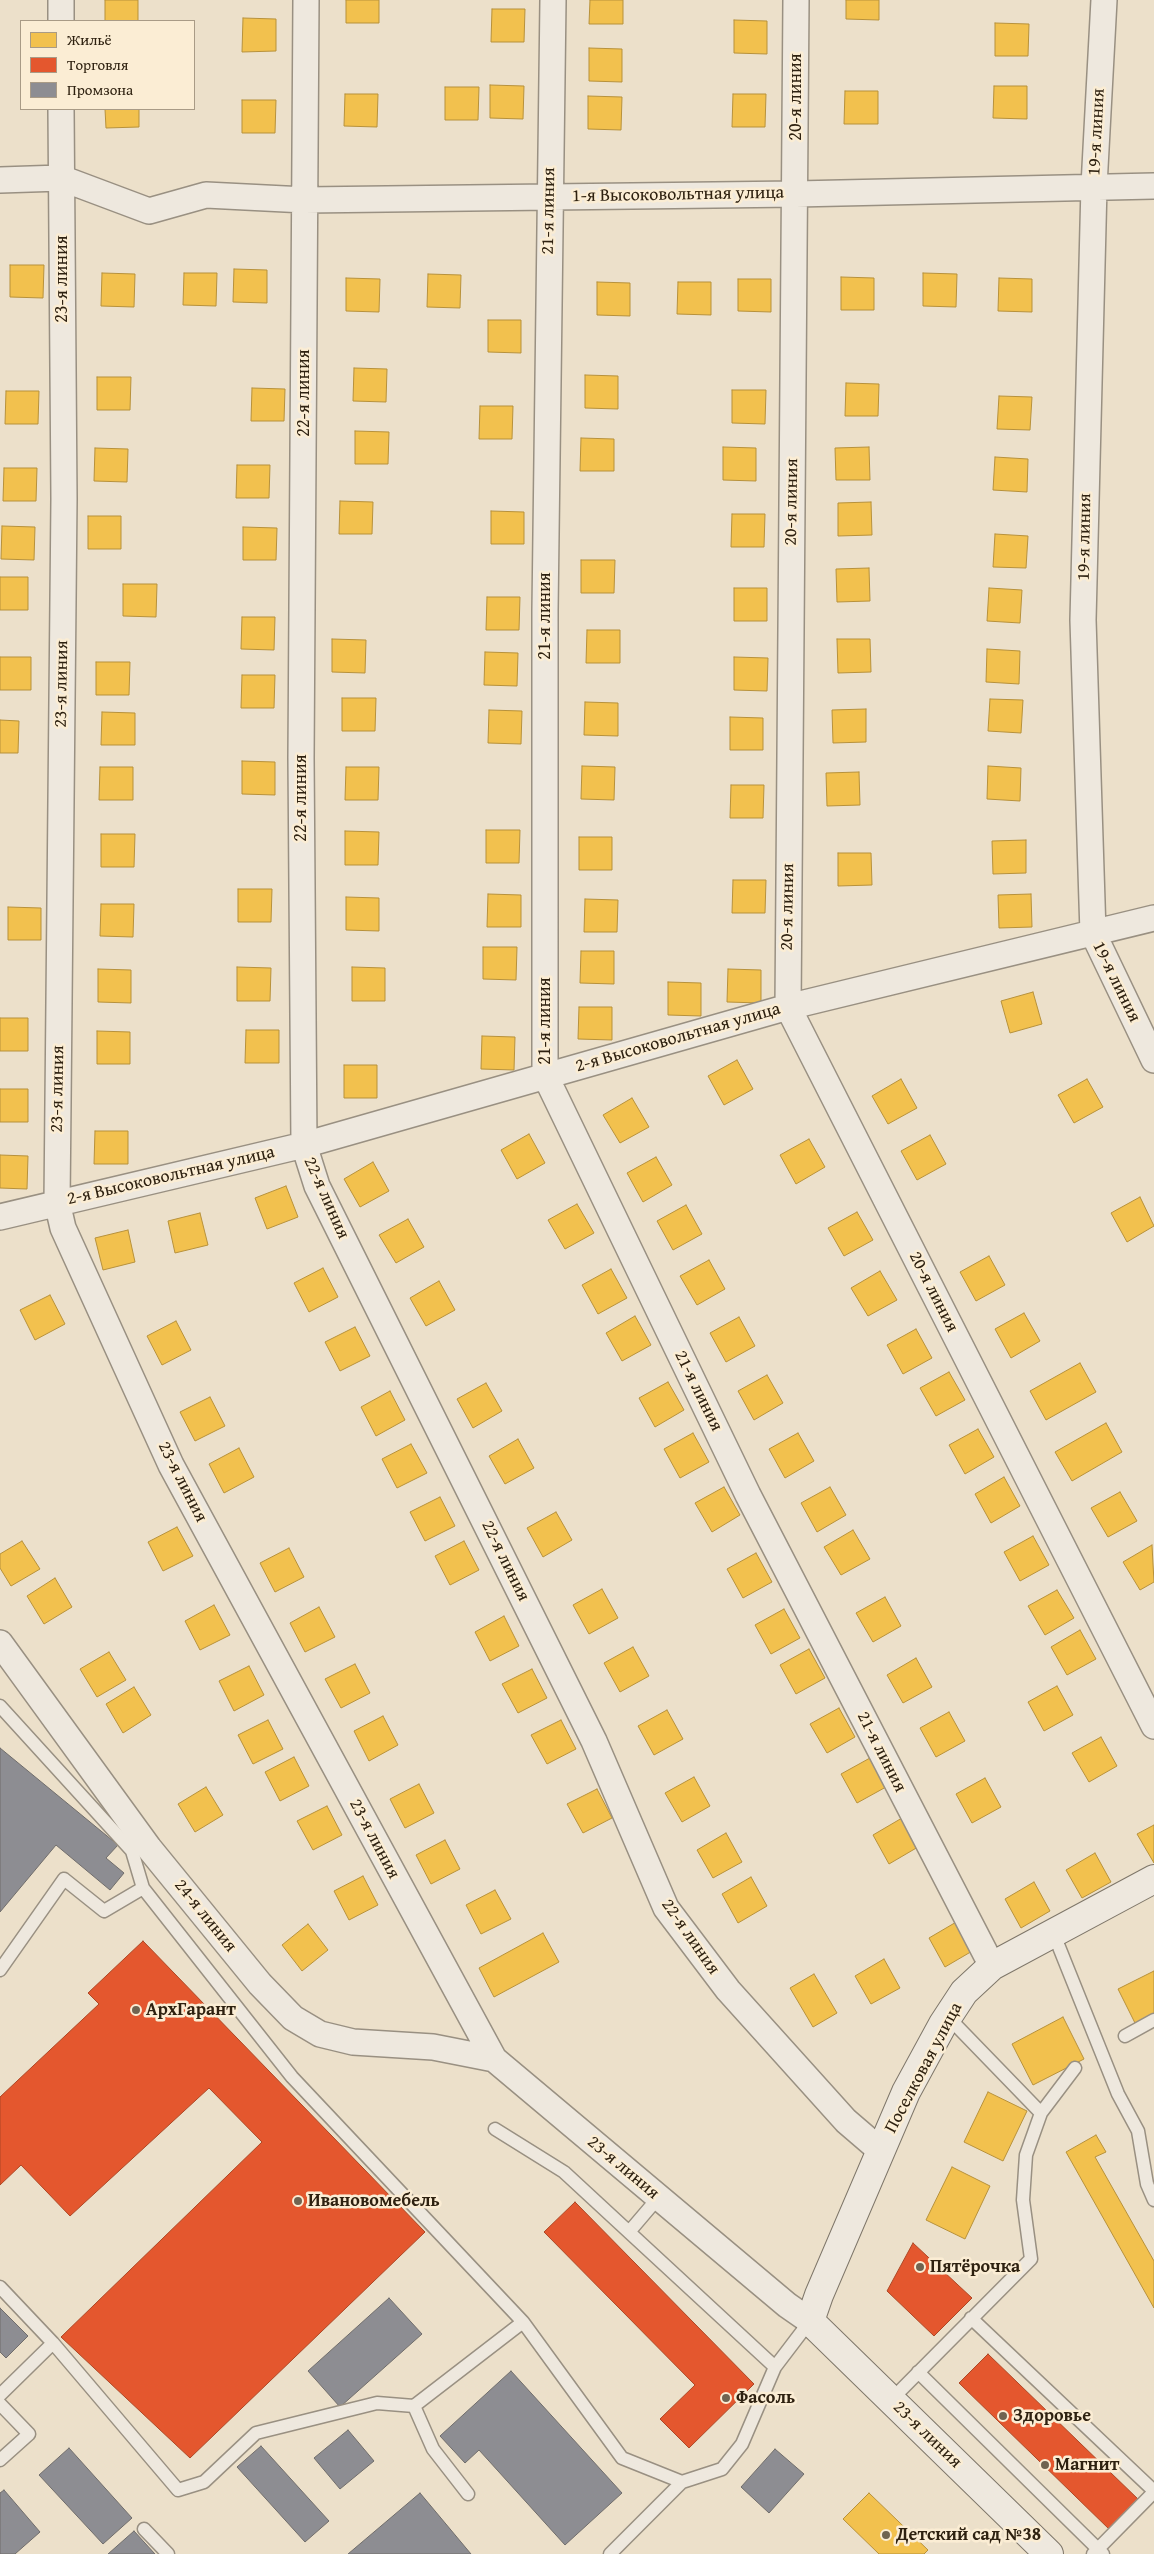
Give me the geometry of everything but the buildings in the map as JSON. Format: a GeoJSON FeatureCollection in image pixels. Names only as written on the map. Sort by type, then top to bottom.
{"type":"FeatureCollection","features":[{"type":"Feature","properties":{"kind":"street"},"geometry":{"type":"LineString","coordinates":[[61,0],[61,20]]}},
{"type":"Feature","properties":{"kind":"street","name":"22-я линия"},"geometry":{"type":"LineString","coordinates":[[306,0],[301,757],[304,1145],[317,1186],[594,1741],[666,1908],[728,1990],[846,2121],[881,2151]]}},
{"type":"Feature","properties":{"kind":"street","name":"21-я линия"},"geometry":{"type":"LineString","coordinates":[[552,0],[545,610],[545,1075],[748,1495],[992,1966]]}},
{"type":"Feature","properties":{"kind":"street","name":"20-я линия"},"geometry":{"type":"LineString","coordinates":[[796,0],[796,194],[788,1007],[1154,1726]]}},
{"type":"Feature","properties":{"kind":"street","name":"19-я линия"},"geometry":{"type":"LineString","coordinates":[[1104,0],[1094,186],[1083,620],[1093,933],[1154,1060]]}},
{"type":"Feature","properties":{"kind":"street","name":"23-я линия"},"geometry":{"type":"LineString","coordinates":[[61,110],[64,509],[57,1202],[63,1228],[171,1465],[494,2059],[787,2305],[810,2321],[1049,2554]]}},
{"type":"Feature","properties":{"kind":"street","name":"1-я Высоковольтная улица"},"geometry":{"type":"LineString","coordinates":[[0,180],[61,178],[149,211],[206,195],[305,200],[796,194],[1154,186]]}},
{"type":"Feature","properties":{"kind":"street","name":"2-я Высоковольтная улица"},"geometry":{"type":"LineString","coordinates":[[0,1217],[304,1145],[788,1007],[1154,918]]}},
{"type":"Feature","properties":{"kind":"street","name":"24-я линия"},"geometry":{"type":"LineString","coordinates":[[0,1643],[149,1848],[260,1984],[293,2018],[320,2034],[353,2042],[433,2047],[494,2059]]}},
{"type":"Feature","properties":{"kind":"street","name":"Поселковая улица"},"geometry":{"type":"LineString","coordinates":[[810,2321],[819,2295],[906,2092],[964,1992],[992,1966],[1053,1932],[1153,1882]]}},
{"type":"Feature","properties":{"kind":"lane"},"geometry":{"type":"LineString","coordinates":[[0,1706],[132,1851],[143,1888],[292,2077],[523,2322],[622,2458],[682,2482]]}},
{"type":"Feature","properties":{"kind":"lane"},"geometry":{"type":"LineString","coordinates":[[0,1970],[64,1879],[104,1910],[143,1888]]}},
{"type":"Feature","properties":{"kind":"lane"},"geometry":{"type":"LineString","coordinates":[[1053,1932],[1118,2094],[1138,2131],[1147,2184],[1154,2200]]}},
{"type":"Feature","properties":{"kind":"lane"},"geometry":{"type":"LineString","coordinates":[[948,2017],[1041,2113]]}},
{"type":"Feature","properties":{"kind":"lane"},"geometry":{"type":"LineString","coordinates":[[1125,2036],[1154,2020]]}},
{"type":"Feature","properties":{"kind":"lane"},"geometry":{"type":"LineString","coordinates":[[891,2400],[1031,2259],[1023,2200],[1026,2155],[1041,2113],[1075,2068]]}},
{"type":"Feature","properties":{"kind":"lane"},"geometry":{"type":"LineString","coordinates":[[495,2129],[564,2172],[775,2367]]}},
{"type":"Feature","properties":{"kind":"lane"},"geometry":{"type":"LineString","coordinates":[[629,2232],[658,2198]]}},
{"type":"Feature","properties":{"kind":"lane"},"geometry":{"type":"LineString","coordinates":[[0,2287],[53,2343],[178,2490],[204,2482],[256,2433],[377,2403],[414,2406],[523,2322]]}},
{"type":"Feature","properties":{"kind":"lane"},"geometry":{"type":"LineString","coordinates":[[918,2372],[1098,2552],[1154,2491],[971,2318]]}},
{"type":"Feature","properties":{"kind":"lane"},"geometry":{"type":"LineString","coordinates":[[610,2554],[682,2482],[722,2469],[742,2444],[775,2367],[810,2321]]}},
{"type":"Feature","properties":{"kind":"lane"},"geometry":{"type":"LineString","coordinates":[[0,2395],[53,2343]]}},
{"type":"Feature","properties":{"kind":"lane"},"geometry":{"type":"LineString","coordinates":[[0,2404],[29,2434],[0,2460]]}},
{"type":"Feature","properties":{"kind":"lane"},"geometry":{"type":"LineString","coordinates":[[414,2406],[433,2449],[468,2494]]}},
{"type":"Feature","properties":{"kind":"lane"},"geometry":{"type":"LineString","coordinates":[[144,2529],[168,2554]]}},
{"type":"Feature","properties":{"kind":"place","name":"АрхГарант"},"geometry":{"type":"Point","coordinates":[136,2010]}},
{"type":"Feature","properties":{"kind":"place","name":"Ивановомебель"},"geometry":{"type":"Point","coordinates":[298,2201]}},
{"type":"Feature","properties":{"kind":"place","name":"Пятёрочка"},"geometry":{"type":"Point","coordinates":[920,2267]}},
{"type":"Feature","properties":{"kind":"place","name":"Фасоль"},"geometry":{"type":"Point","coordinates":[726,2398]}},
{"type":"Feature","properties":{"kind":"place","name":"Здоровье"},"geometry":{"type":"Point","coordinates":[1003,2416]}},
{"type":"Feature","properties":{"kind":"place","name":"Магнит"},"geometry":{"type":"Point","coordinates":[1045,2465]}},
{"type":"Feature","properties":{"kind":"place","name":"Детский сад №38"},"geometry":{"type":"Point","coordinates":[886,2535]}}]}
